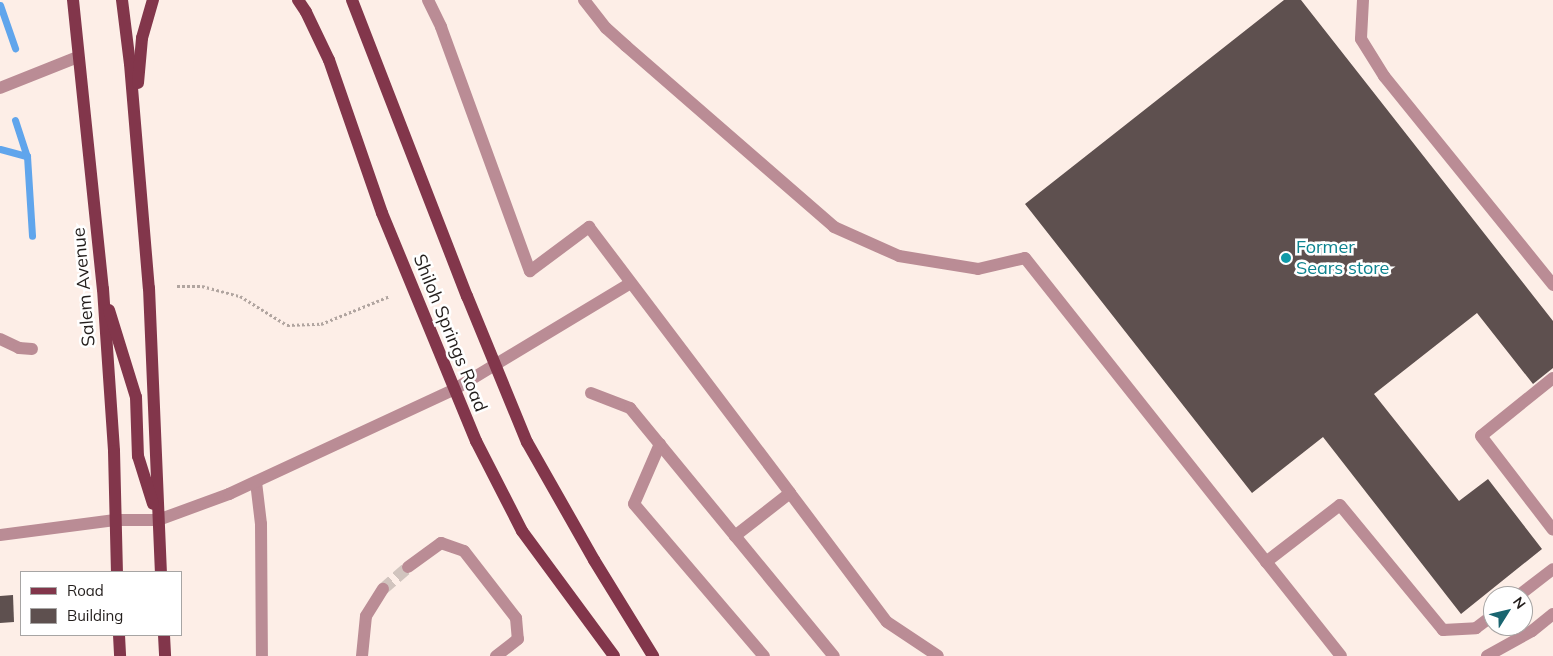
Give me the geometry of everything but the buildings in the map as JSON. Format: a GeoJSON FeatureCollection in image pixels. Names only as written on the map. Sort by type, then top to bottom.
{"type":"FeatureCollection","features":[{"type":"Feature","properties":{"kind":"main road","name":"Salem Avenue"},"geometry":{"type":"LineString","coordinates":[[73,0],[103,289],[114,451],[117,571]]}},
{"type":"Feature","properties":{"kind":"main road"},"geometry":{"type":"LineString","coordinates":[[122,0],[135,118],[149,288],[160,571]]}},
{"type":"Feature","properties":{"kind":"main road"},"geometry":{"type":"LineString","coordinates":[[135,118],[142,38],[153,0]]}},
{"type":"Feature","properties":{"kind":"main road","name":"Shiloh Springs Road"},"geometry":{"type":"LineString","coordinates":[[298,0],[306,12],[329,60],[382,213],[476,442],[522,531],[614,656]]}},
{"type":"Feature","properties":{"kind":"main road","name":"Shiloh Springs Road"},"geometry":{"type":"LineString","coordinates":[[352,0],[527,442],[594,560],[653,656]]}},
{"type":"Feature","properties":{"kind":"main road"},"geometry":{"type":"LineString","coordinates":[[103,289],[136,398],[138,456],[158,520]]}},
{"type":"Feature","properties":{"kind":"main road"},"geometry":{"type":"LineString","coordinates":[[119,636],[120,656]]}},
{"type":"Feature","properties":{"kind":"main road"},"geometry":{"type":"LineString","coordinates":[[164,636],[167,656]]}},
{"type":"Feature","properties":{"kind":"street"},"geometry":{"type":"LineString","coordinates":[[428,0],[438,17],[530,271],[589,227],[887,622],[938,656]]}},
{"type":"Feature","properties":{"kind":"street"},"geometry":{"type":"LineString","coordinates":[[584,0],[606,28],[619,40],[834,227],[899,256],[909,258],[978,269],[1025,258],[1341,656]]}},
{"type":"Feature","properties":{"kind":"street"},"geometry":{"type":"LineString","coordinates":[[1364,0],[1361,39],[1384,76],[1553,285]]}},
{"type":"Feature","properties":{"kind":"street"},"geometry":{"type":"LineString","coordinates":[[0,88],[78,57]]}},
{"type":"Feature","properties":{"kind":"street"},"geometry":{"type":"LineString","coordinates":[[0,536],[115,520],[158,520],[229,494],[455,389],[631,283]]}},
{"type":"Feature","properties":{"kind":"street"},"geometry":{"type":"LineString","coordinates":[[0,339],[19,348],[32,349]]}},
{"type":"Feature","properties":{"kind":"street"},"geometry":{"type":"LineString","coordinates":[[1553,378],[1481,436],[1553,530]]}},
{"type":"Feature","properties":{"kind":"street"},"geometry":{"type":"LineString","coordinates":[[591,393],[630,408],[834,656]]}},
{"type":"Feature","properties":{"kind":"street"},"geometry":{"type":"LineString","coordinates":[[660,444],[634,504],[764,656]]}},
{"type":"Feature","properties":{"kind":"street"},"geometry":{"type":"LineString","coordinates":[[256,482],[261,524],[262,656]]}},
{"type":"Feature","properties":{"kind":"street"},"geometry":{"type":"LineString","coordinates":[[735,536],[790,493]]}},
{"type":"Feature","properties":{"kind":"street"},"geometry":{"type":"LineString","coordinates":[[1266,562],[1340,505],[1443,630],[1476,628],[1483,623]]}},
{"type":"Feature","properties":{"kind":"street"},"geometry":{"type":"LineString","coordinates":[[408,567],[441,543],[464,551],[516,618],[518,639],[496,656]]}},
{"type":"Feature","properties":{"kind":"street"},"geometry":{"type":"LineString","coordinates":[[1531,586],[1553,569]]}},
{"type":"Feature","properties":{"kind":"street"},"geometry":{"type":"LineString","coordinates":[[362,656],[366,616],[383,589]]}},
{"type":"Feature","properties":{"kind":"street"},"geometry":{"type":"LineString","coordinates":[[1487,656],[1532,631],[1553,614]]}},
{"type":"Feature","properties":{"kind":"path"},"geometry":{"type":"LineString","coordinates":[[177,286],[202,286],[240,296],[287,325],[321,324],[390,296]]}},
{"type":"Feature","properties":{"kind":"waterway"},"geometry":{"type":"LineString","coordinates":[[0,5],[15,48]]}},
{"type":"Feature","properties":{"kind":"waterway"},"geometry":{"type":"LineString","coordinates":[[15,120],[27,156],[32,236]]}},
{"type":"Feature","properties":{"kind":"waterway"},"geometry":{"type":"LineString","coordinates":[[0,149],[27,156]]}},
{"type":"Feature","properties":{"kind":"tunnel"},"geometry":{"type":"LineString","coordinates":[[383,589],[408,567]]}},
{"type":"Feature","properties":{"kind":"place","name":"Former Sears store"},"geometry":{"type":"Point","coordinates":[1286,258]}}]}
